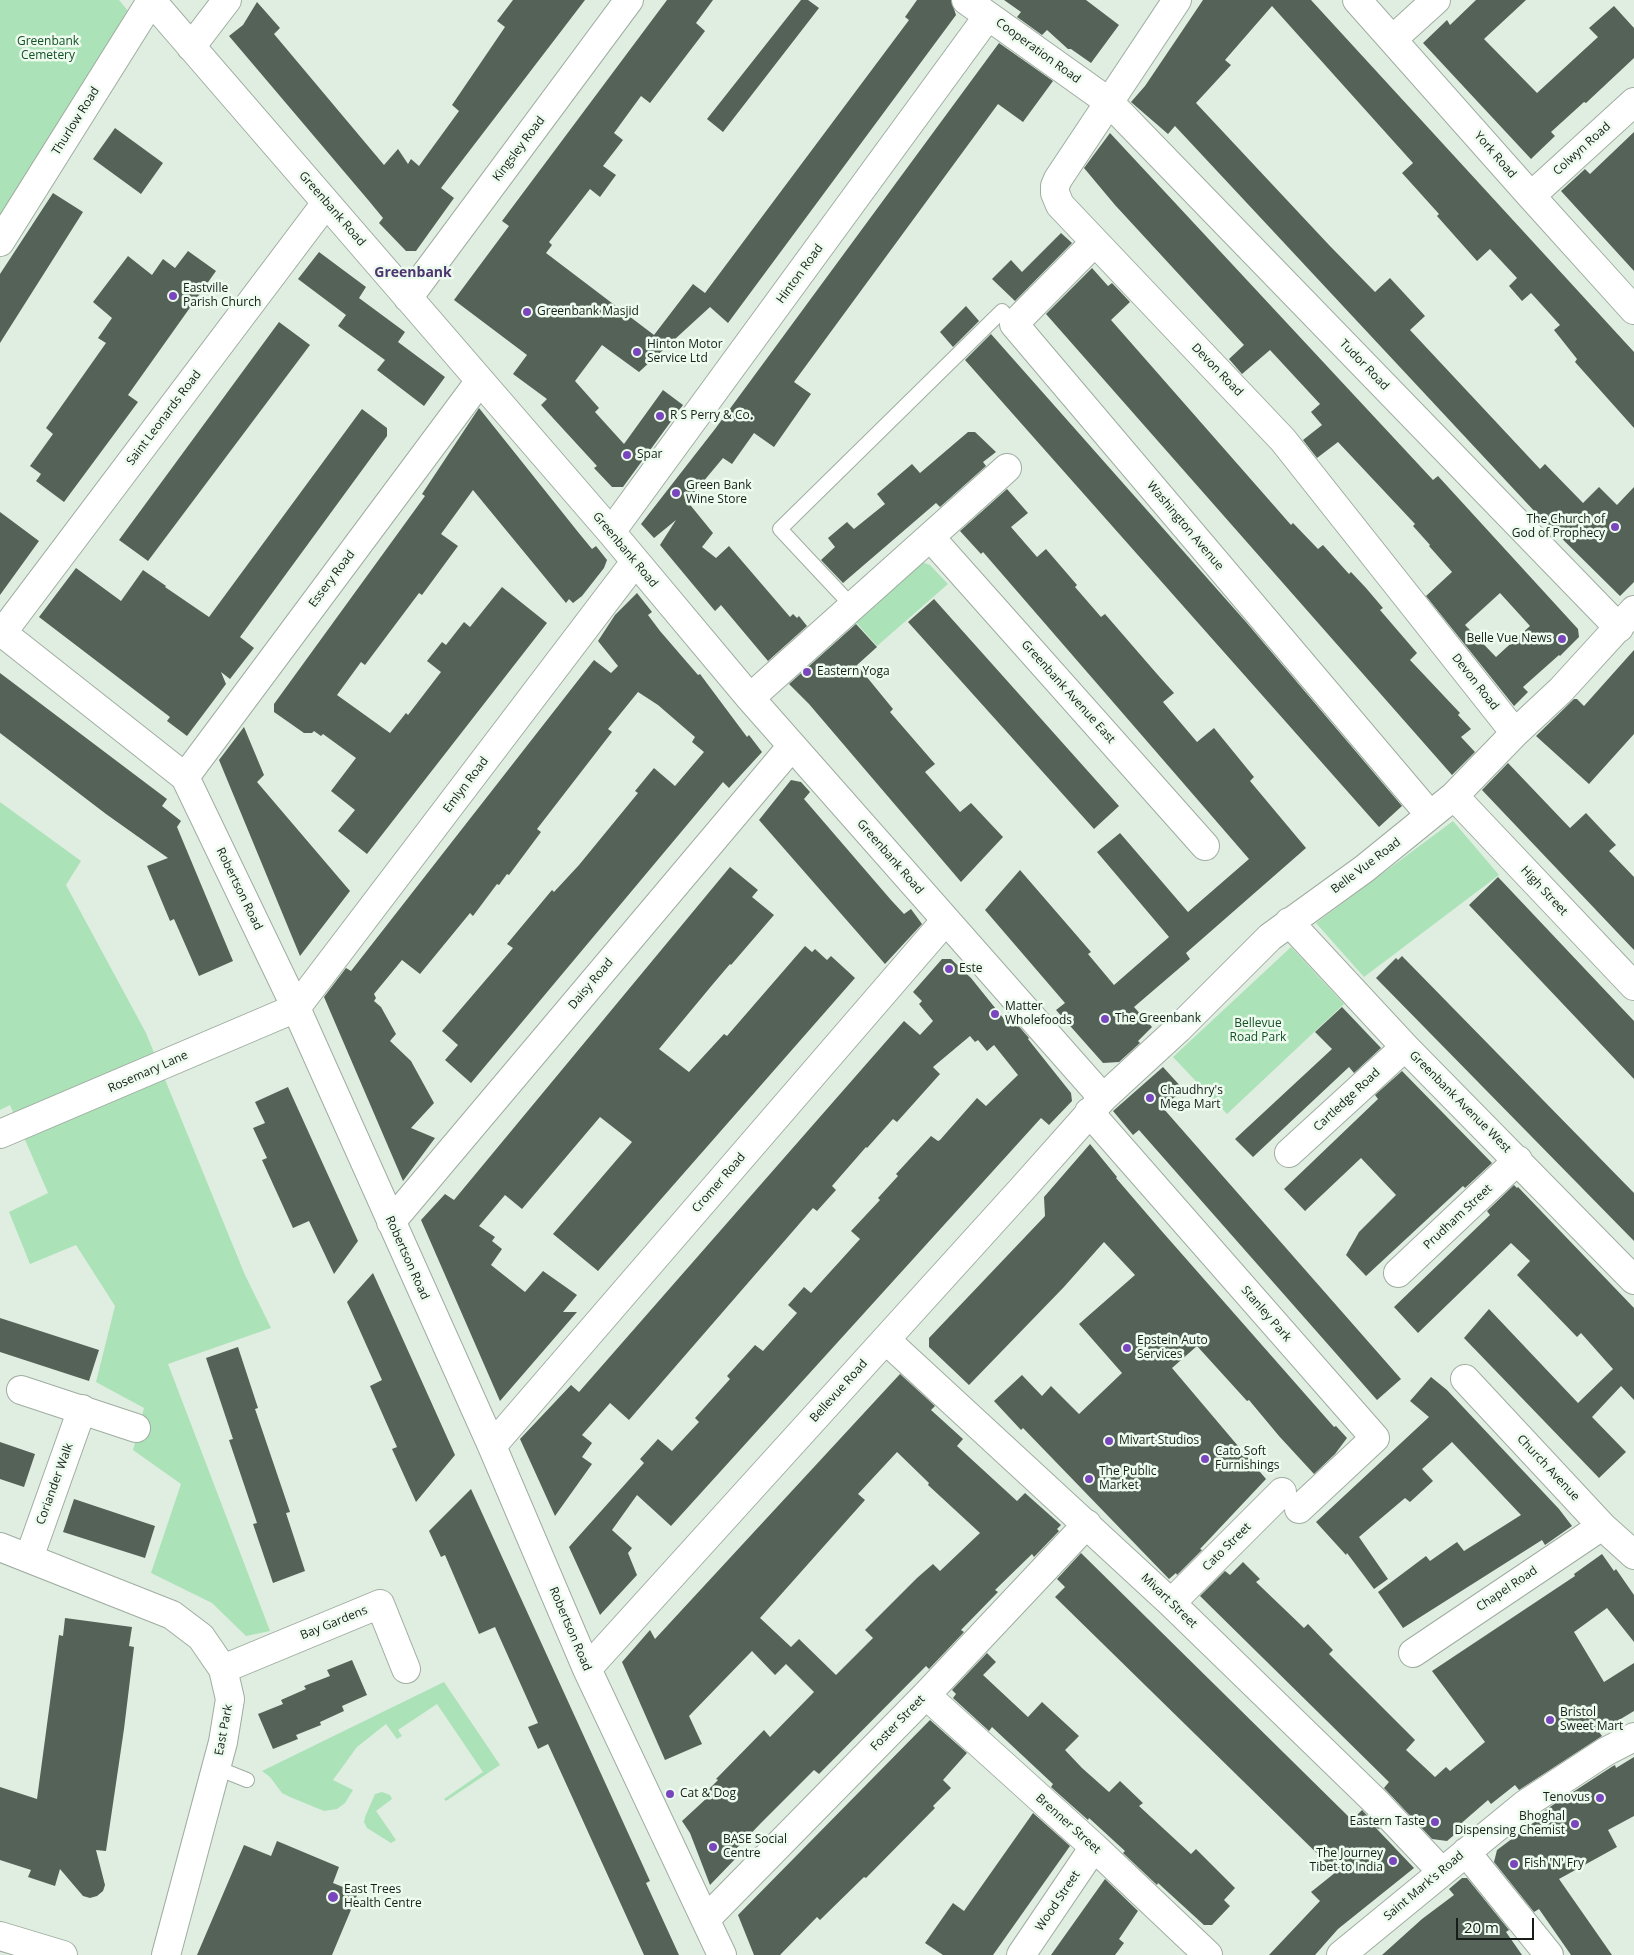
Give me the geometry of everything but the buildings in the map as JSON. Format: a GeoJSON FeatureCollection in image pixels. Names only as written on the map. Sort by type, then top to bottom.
{"type":"FeatureCollection","features":[{"type":"Feature","properties":{"kind":"street","name":"Greenbank Road"},"geometry":{"type":"LineString","coordinates":[[151,0],[479,382],[611,532],[750,698],[946,920],[1096,1105]]}},
{"type":"Feature","properties":{"kind":"street","name":"Thurlow Road"},"geometry":{"type":"LineString","coordinates":[[0,242],[151,0]]}},
{"type":"Feature","properties":{"kind":"street"},"geometry":{"type":"LineString","coordinates":[[191,47],[227,0]]}},
{"type":"Feature","properties":{"kind":"street","name":"Kingsley Road"},"geometry":{"type":"LineString","coordinates":[[408,298],[629,0]]}},
{"type":"Feature","properties":{"kind":"street","name":"Cooperation Road"},"geometry":{"type":"LineString","coordinates":[[966,0],[1109,102]]}},
{"type":"Feature","properties":{"kind":"street","name":"Devon Road"},"geometry":{"type":"LineString","coordinates":[[1177,0],[1058,179],[1055,186],[1057,197],[1065,212],[1283,440],[1515,733]]}},
{"type":"Feature","properties":{"kind":"street","name":"York Road"},"geometry":{"type":"LineString","coordinates":[[1357,0],[1634,310]]}},
{"type":"Feature","properties":{"kind":"street"},"geometry":{"type":"LineString","coordinates":[[1393,39],[1436,0]]}},
{"type":"Feature","properties":{"kind":"street","name":"Hinton Road"},"geometry":{"type":"LineString","coordinates":[[611,532],[988,16]]}},
{"type":"Feature","properties":{"kind":"street","name":"Tudor Road"},"geometry":{"type":"LineString","coordinates":[[1109,102],[1626,619]]}},
{"type":"Feature","properties":{"kind":"street","name":"Colwyn Road"},"geometry":{"type":"LineString","coordinates":[[1531,196],[1634,102]]}},
{"type":"Feature","properties":{"kind":"street","name":"Saint Leonards Road"},"geometry":{"type":"LineString","coordinates":[[1,632],[326,203]]}},
{"type":"Feature","properties":{"kind":"street"},"geometry":{"type":"LineString","coordinates":[[1014,324],[1094,243]]}},
{"type":"Feature","properties":{"kind":"street","name":"Washington Avenue"},"geometry":{"type":"LineString","coordinates":[[1014,324],[1430,815]]}},
{"type":"Feature","properties":{"kind":"street","name":"Essery Road"},"geometry":{"type":"LineString","coordinates":[[185,777],[479,382]]}},
{"type":"Feature","properties":{"kind":"street"},"geometry":{"type":"LineString","coordinates":[[750,698],[1008,468]]}},
{"type":"Feature","properties":{"kind":"street","name":"Greenbank Avenue East"},"geometry":{"type":"LineString","coordinates":[[931,538],[1205,846]]}},
{"type":"Feature","properties":{"kind":"street","name":"Emlyn Road"},"geometry":{"type":"LineString","coordinates":[[296,1008],[635,562]]}},
{"type":"Feature","properties":{"kind":"street","name":"Belle Vue Road"},"geometry":{"type":"LineString","coordinates":[[1096,1105],[1178,1029],[1270,937],[1364,870],[1454,796],[1515,733],[1561,690],[1626,619]]}},
{"type":"Feature","properties":{"kind":"street","name":"Robertson Road"},"geometry":{"type":"LineString","coordinates":[[1,632],[185,777],[296,1008],[390,1222],[492,1446],[587,1669],[722,1955]]}},
{"type":"Feature","properties":{"kind":"street","name":"Daisy Road"},"geometry":{"type":"LineString","coordinates":[[390,1222],[792,746]]}},
{"type":"Feature","properties":{"kind":"street","name":"High Street"},"geometry":{"type":"LineString","coordinates":[[1454,796],[1634,986]]}},
{"type":"Feature","properties":{"kind":"street","name":"Cromer Road"},"geometry":{"type":"LineString","coordinates":[[492,1446],[946,920]]}},
{"type":"Feature","properties":{"kind":"street","name":"Greenbank Avenue West"},"geometry":{"type":"LineString","coordinates":[[1289,922],[1405,1047],[1634,1280]]}},
{"type":"Feature","properties":{"kind":"street","name":"Rosemary Lane"},"geometry":{"type":"LineString","coordinates":[[0,1134],[296,1008]]}},
{"type":"Feature","properties":{"kind":"street","name":"Cartledge Road"},"geometry":{"type":"LineString","coordinates":[[1289,1153],[1405,1047]]}},
{"type":"Feature","properties":{"kind":"street","name":"Bellevue Road"},"geometry":{"type":"LineString","coordinates":[[587,1669],[886,1340],[1096,1105]]}},
{"type":"Feature","properties":{"kind":"street","name":"Stanley Park"},"geometry":{"type":"LineString","coordinates":[[1096,1105],[1375,1438],[1291,1500]]}},
{"type":"Feature","properties":{"kind":"street","name":"Prudham Street"},"geometry":{"type":"LineString","coordinates":[[1398,1273],[1518,1160]]}},
{"type":"Feature","properties":{"kind":"street","name":"Mivart Street"},"geometry":{"type":"LineString","coordinates":[[886,1340],[1172,1603],[1377,1803],[1442,1872]]}},
{"type":"Feature","properties":{"kind":"street","name":"Church Avenue"},"geometry":{"type":"LineString","coordinates":[[1465,1379],[1602,1526],[1634,1555]]}},
{"type":"Feature","properties":{"kind":"street"},"geometry":{"type":"LineString","coordinates":[[21,1390],[136,1428]]}},
{"type":"Feature","properties":{"kind":"street","name":"Coriander Walk"},"geometry":{"type":"LineString","coordinates":[[29,1558],[82,1410]]}},
{"type":"Feature","properties":{"kind":"street","name":"Cato Street"},"geometry":{"type":"LineString","coordinates":[[1172,1603],[1291,1500]]}},
{"type":"Feature","properties":{"kind":"street","name":"Foster Street"},"geometry":{"type":"LineString","coordinates":[[706,1919],[926,1695],[1087,1524]]}},
{"type":"Feature","properties":{"kind":"street","name":"Chapel Road"},"geometry":{"type":"LineString","coordinates":[[1413,1652],[1602,1526]]}},
{"type":"Feature","properties":{"kind":"street","name":"East Park"},"geometry":{"type":"LineString","coordinates":[[0,1547],[172,1615],[202,1637],[223,1669],[230,1699],[217,1768],[166,1955]]}},
{"type":"Feature","properties":{"kind":"street","name":"Bay Gardens"},"geometry":{"type":"LineString","coordinates":[[223,1669],[380,1604],[406,1670]]}},
{"type":"Feature","properties":{"kind":"street","name":"Brenner Street"},"geometry":{"type":"LineString","coordinates":[[926,1695],[1094,1847],[1208,1955]]}},
{"type":"Feature","properties":{"kind":"street","name":"Saint Mark's Road"},"geometry":{"type":"LineString","coordinates":[[1341,1955],[1524,1805],[1605,1752],[1634,1737]]}},
{"type":"Feature","properties":{"kind":"street","name":"Wood Street"},"geometry":{"type":"LineString","coordinates":[[1022,1955],[1094,1847]]}},
{"type":"Feature","properties":{"kind":"street"},"geometry":{"type":"LineString","coordinates":[[1466,1852],[1549,1955]]}},
{"type":"Feature","properties":{"kind":"street"},"geometry":{"type":"LineString","coordinates":[[0,1936],[63,1955]]}},
{"type":"Feature","properties":{"kind":"lane"},"geometry":{"type":"LineString","coordinates":[[853,607],[780,529],[1002,311],[1014,324]]}},
{"type":"Feature","properties":{"kind":"lane"},"geometry":{"type":"LineString","coordinates":[[217,1768],[247,1780]]}},
{"type":"Feature","properties":{"kind":"green space","name":"Greenbank Cemetery"},"geometry":{"type":"Polygon","coordinates":[[[0,0],[119,0],[128,11],[0,219],[0,0]]]}},
{"type":"Feature","properties":{"kind":"green space"},"geometry":{"type":"Polygon","coordinates":[[[922,562],[930,565],[948,584],[877,646],[852,618],[922,562]]]}},
{"type":"Feature","properties":{"kind":"green space"},"geometry":{"type":"Polygon","coordinates":[[[0,802],[81,861],[66,885],[146,1033],[245,1275],[271,1328],[168,1364],[270,1631],[246,1636],[212,1603],[151,1573],[181,1484],[133,1450],[144,1408],[96,1382],[115,1306],[76,1245],[30,1264],[9,1212],[48,1193],[10,1105],[0,1110],[0,802]]]}},
{"type":"Feature","properties":{"kind":"green space"},"geometry":{"type":"Polygon","coordinates":[[[1453,821],[1499,875],[1364,977],[1316,923],[1453,821]]]}},
{"type":"Feature","properties":{"kind":"green space","name":"Bellevue Road Park"},"geometry":{"type":"Polygon","coordinates":[[[1291,947],[1344,1004],[1227,1114],[1173,1057],[1291,947]]]}},
{"type":"Feature","properties":{"kind":"green space"},"geometry":{"type":"Polygon","coordinates":[[[444,1682],[500,1765],[446,1801],[444,1799],[483,1772],[437,1704],[398,1730],[402,1736],[397,1739],[386,1724],[357,1747],[333,1780],[353,1790],[345,1803],[337,1809],[324,1811],[282,1793],[270,1777],[262,1771],[444,1682]]]}},
{"type":"Feature","properties":{"kind":"green space"},"geometry":{"type":"Polygon","coordinates":[[[382,1792],[390,1795],[392,1799],[376,1811],[396,1840],[391,1843],[367,1828],[364,1822],[375,1794],[382,1792]]]}},
{"type":"Feature","properties":{"kind":"place","name":"Eastville Parish Church"},"geometry":{"type":"Point","coordinates":[173,296]}},
{"type":"Feature","properties":{"kind":"place","name":"Greenbank Masjid"},"geometry":{"type":"Point","coordinates":[527,312]}},
{"type":"Feature","properties":{"kind":"place","name":"Hinton Motor Service Ltd"},"geometry":{"type":"Point","coordinates":[637,352]}},
{"type":"Feature","properties":{"kind":"place","name":"R S Perry & Co."},"geometry":{"type":"Point","coordinates":[660,416]}},
{"type":"Feature","properties":{"kind":"place","name":"Spar"},"geometry":{"type":"Point","coordinates":[627,455]}},
{"type":"Feature","properties":{"kind":"place","name":"Green Bank Wine Store"},"geometry":{"type":"Point","coordinates":[676,493]}},
{"type":"Feature","properties":{"kind":"place","name":"The Church of God of Prophecy"},"geometry":{"type":"Point","coordinates":[1615,527]}},
{"type":"Feature","properties":{"kind":"place","name":"Belle Vue News"},"geometry":{"type":"Point","coordinates":[1562,639]}},
{"type":"Feature","properties":{"kind":"place","name":"Eastern Yoga"},"geometry":{"type":"Point","coordinates":[807,672]}},
{"type":"Feature","properties":{"kind":"place","name":"Este"},"geometry":{"type":"Point","coordinates":[949,969]}},
{"type":"Feature","properties":{"kind":"place","name":"Matter Wholefoods"},"geometry":{"type":"Point","coordinates":[995,1014]}},
{"type":"Feature","properties":{"kind":"place","name":"The Greenbank"},"geometry":{"type":"Point","coordinates":[1105,1019]}},
{"type":"Feature","properties":{"kind":"place","name":"Chaudhry's Mega Mart"},"geometry":{"type":"Point","coordinates":[1150,1098]}},
{"type":"Feature","properties":{"kind":"place","name":"Epstein Auto Services"},"geometry":{"type":"Point","coordinates":[1127,1348]}},
{"type":"Feature","properties":{"kind":"place","name":"Mivart Studios"},"geometry":{"type":"Point","coordinates":[1109,1441]}},
{"type":"Feature","properties":{"kind":"place","name":"Cato Soft Furnishings"},"geometry":{"type":"Point","coordinates":[1205,1459]}},
{"type":"Feature","properties":{"kind":"place","name":"The Public Market"},"geometry":{"type":"Point","coordinates":[1089,1479]}},
{"type":"Feature","properties":{"kind":"place","name":"Bristol Sweet Mart"},"geometry":{"type":"Point","coordinates":[1550,1720]}},
{"type":"Feature","properties":{"kind":"place","name":"Cat & Dog"},"geometry":{"type":"Point","coordinates":[670,1794]}},
{"type":"Feature","properties":{"kind":"place","name":"Tenovus"},"geometry":{"type":"Point","coordinates":[1600,1798]}},
{"type":"Feature","properties":{"kind":"place","name":"Eastern Taste"},"geometry":{"type":"Point","coordinates":[1435,1822]}},
{"type":"Feature","properties":{"kind":"place","name":"Bhoghal Dispensing Chemist"},"geometry":{"type":"Point","coordinates":[1575,1824]}},
{"type":"Feature","properties":{"kind":"place","name":"BASE Social Centre"},"geometry":{"type":"Point","coordinates":[713,1847]}},
{"type":"Feature","properties":{"kind":"place","name":"The Journey Tibet to India"},"geometry":{"type":"Point","coordinates":[1393,1861]}},
{"type":"Feature","properties":{"kind":"place","name":"Fish 'N' Fry"},"geometry":{"type":"Point","coordinates":[1514,1864]}},
{"type":"Feature","properties":{"kind":"place","name":"East Trees Health Centre"},"geometry":{"type":"Point","coordinates":[333,1897]}},
{"type":"Feature","properties":{"kind":"district","name":"Greenbank"},"geometry":{"type":"Point","coordinates":[413,273]}}]}
